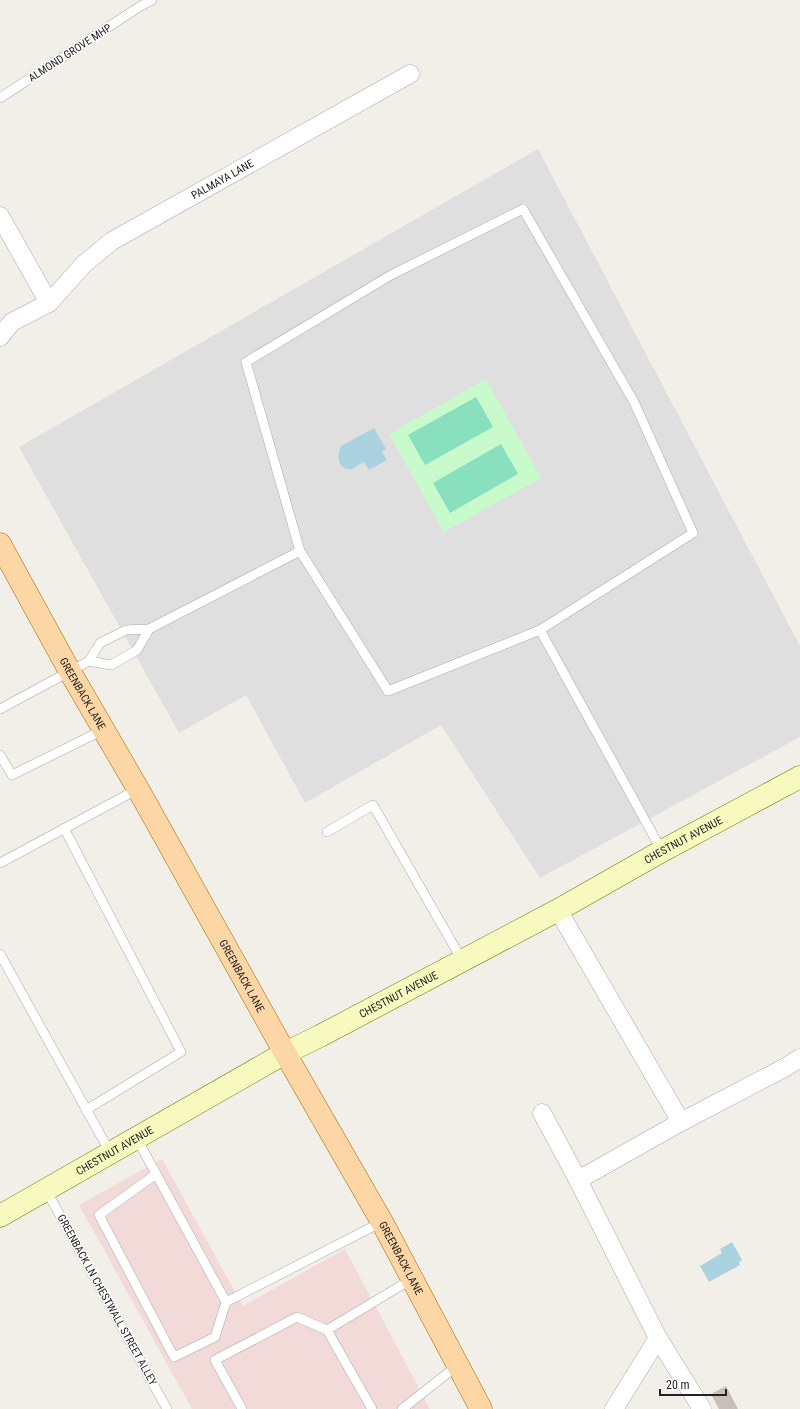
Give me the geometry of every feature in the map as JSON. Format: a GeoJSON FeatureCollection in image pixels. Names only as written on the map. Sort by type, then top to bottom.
{"type":"FeatureCollection","features":[{"type":"Feature","properties":{"kind":"main road","name":"GREENBACK LANE"},"geometry":{"type":"LineString","coordinates":[[0,544],[69,670],[138,788],[285,1053],[382,1222],[481,1409]]}},
{"type":"Feature","properties":{"kind":"street","name":"PALMAYA LANE"},"geometry":{"type":"LineString","coordinates":[[0,336],[6,322],[49,303],[84,264],[112,241],[410,74]]}},
{"type":"Feature","properties":{"kind":"street"},"geometry":{"type":"LineString","coordinates":[[0,216],[49,303]]}},
{"type":"Feature","properties":{"kind":"street","name":"CHESTNUT AVENUE"},"geometry":{"type":"LineString","coordinates":[[1,1213],[111,1154],[285,1053],[558,910],[662,851],[800,777]]}},
{"type":"Feature","properties":{"kind":"street"},"geometry":{"type":"LineString","coordinates":[[558,910],[681,1122]]}},
{"type":"Feature","properties":{"kind":"street"},"geometry":{"type":"LineString","coordinates":[[578,1180],[681,1122],[786,1067],[800,1058]]}},
{"type":"Feature","properties":{"kind":"street"},"geometry":{"type":"LineString","coordinates":[[542,1113],[578,1180],[658,1338],[702,1409]]}},
{"type":"Feature","properties":{"kind":"street"},"geometry":{"type":"LineString","coordinates":[[614,1409],[658,1338]]}},
{"type":"Feature","properties":{"kind":"lane","name":"ALMOND GROVE MHP"},"geometry":{"type":"LineString","coordinates":[[0,98],[138,3],[152,0]]}},
{"type":"Feature","properties":{"kind":"lane"},"geometry":{"type":"LineString","coordinates":[[523,209],[634,402],[693,533],[540,630],[388,691],[300,551],[246,362],[391,275],[523,209]]}},
{"type":"Feature","properties":{"kind":"lane"},"geometry":{"type":"LineString","coordinates":[[0,709],[69,670],[89,661],[100,643],[126,630],[149,629],[300,551]]}},
{"type":"Feature","properties":{"kind":"lane"},"geometry":{"type":"LineString","coordinates":[[89,661],[111,665],[137,650],[149,629]]}},
{"type":"Feature","properties":{"kind":"lane"},"geometry":{"type":"LineString","coordinates":[[540,630],[662,851]]}},
{"type":"Feature","properties":{"kind":"lane"},"geometry":{"type":"LineString","coordinates":[[0,756],[12,776],[103,730]]}},
{"type":"Feature","properties":{"kind":"lane"},"geometry":{"type":"LineString","coordinates":[[0,862],[138,788]]}},
{"type":"Feature","properties":{"kind":"lane"},"geometry":{"type":"LineString","coordinates":[[326,832],[373,805],[462,960]]}},
{"type":"Feature","properties":{"kind":"lane"},"geometry":{"type":"LineString","coordinates":[[64,828],[181,1052],[86,1110]]}},
{"type":"Feature","properties":{"kind":"lane"},"geometry":{"type":"LineString","coordinates":[[0,954],[111,1154]]}},
{"type":"Feature","properties":{"kind":"lane"},"geometry":{"type":"LineString","coordinates":[[137,1139],[226,1302],[215,1338],[174,1357],[99,1215],[156,1174]]}},
{"type":"Feature","properties":{"kind":"lane","name":"GREENBACK LN CHESTWALL STREET ALLEY"},"geometry":{"type":"LineString","coordinates":[[46,1190],[167,1409]]}},
{"type":"Feature","properties":{"kind":"lane"},"geometry":{"type":"LineString","coordinates":[[226,1302],[382,1222]]}},
{"type":"Feature","properties":{"kind":"lane"},"geometry":{"type":"LineString","coordinates":[[327,1330],[412,1279]]}},
{"type":"Feature","properties":{"kind":"lane"},"geometry":{"type":"LineString","coordinates":[[242,1409],[215,1360],[297,1317],[327,1330],[372,1409]]}},
{"type":"Feature","properties":{"kind":"lane"},"geometry":{"type":"LineString","coordinates":[[402,1409],[458,1365]]}},
{"type":"Feature","properties":{"kind":"shaded area"},"geometry":{"type":"Polygon","coordinates":[[[538,149],[800,646],[800,737],[540,878],[441,725],[305,803],[246,695],[179,733],[19,447],[538,149]]]}},
{"type":"Feature","properties":{"kind":"shaded area"},"geometry":{"type":"Polygon","coordinates":[[[162,1159],[243,1306],[345,1249],[430,1409],[192,1409],[79,1205],[162,1159]]]}},
{"type":"Feature","properties":{"kind":"green space"},"geometry":{"type":"Polygon","coordinates":[[[486,379],[541,478],[444,532],[389,434],[486,379]]]}},
{"type":"Feature","properties":{"kind":"green space"},"geometry":{"type":"Polygon","coordinates":[[[476,397],[493,427],[425,465],[408,435],[476,397]]]}},
{"type":"Feature","properties":{"kind":"green space"},"geometry":{"type":"Polygon","coordinates":[[[501,444],[518,474],[450,513],[433,483],[501,444]]]}},
{"type":"Feature","properties":{"kind":"water"},"geometry":{"type":"Polygon","coordinates":[[[374,428],[386,449],[382,452],[387,460],[369,470],[364,462],[352,469],[343,467],[339,461],[341,446],[374,428]]]}},
{"type":"Feature","properties":{"kind":"water"},"geometry":{"type":"Polygon","coordinates":[[[732,1242],[742,1260],[739,1262],[740,1265],[709,1282],[700,1266],[722,1253],[720,1249],[732,1242]]]}},
{"type":"Feature","properties":{"kind":"building"},"geometry":{"type":"Polygon","coordinates":[[[726,1386],[738,1409],[719,1409],[711,1394],[726,1386]]]}}]}
